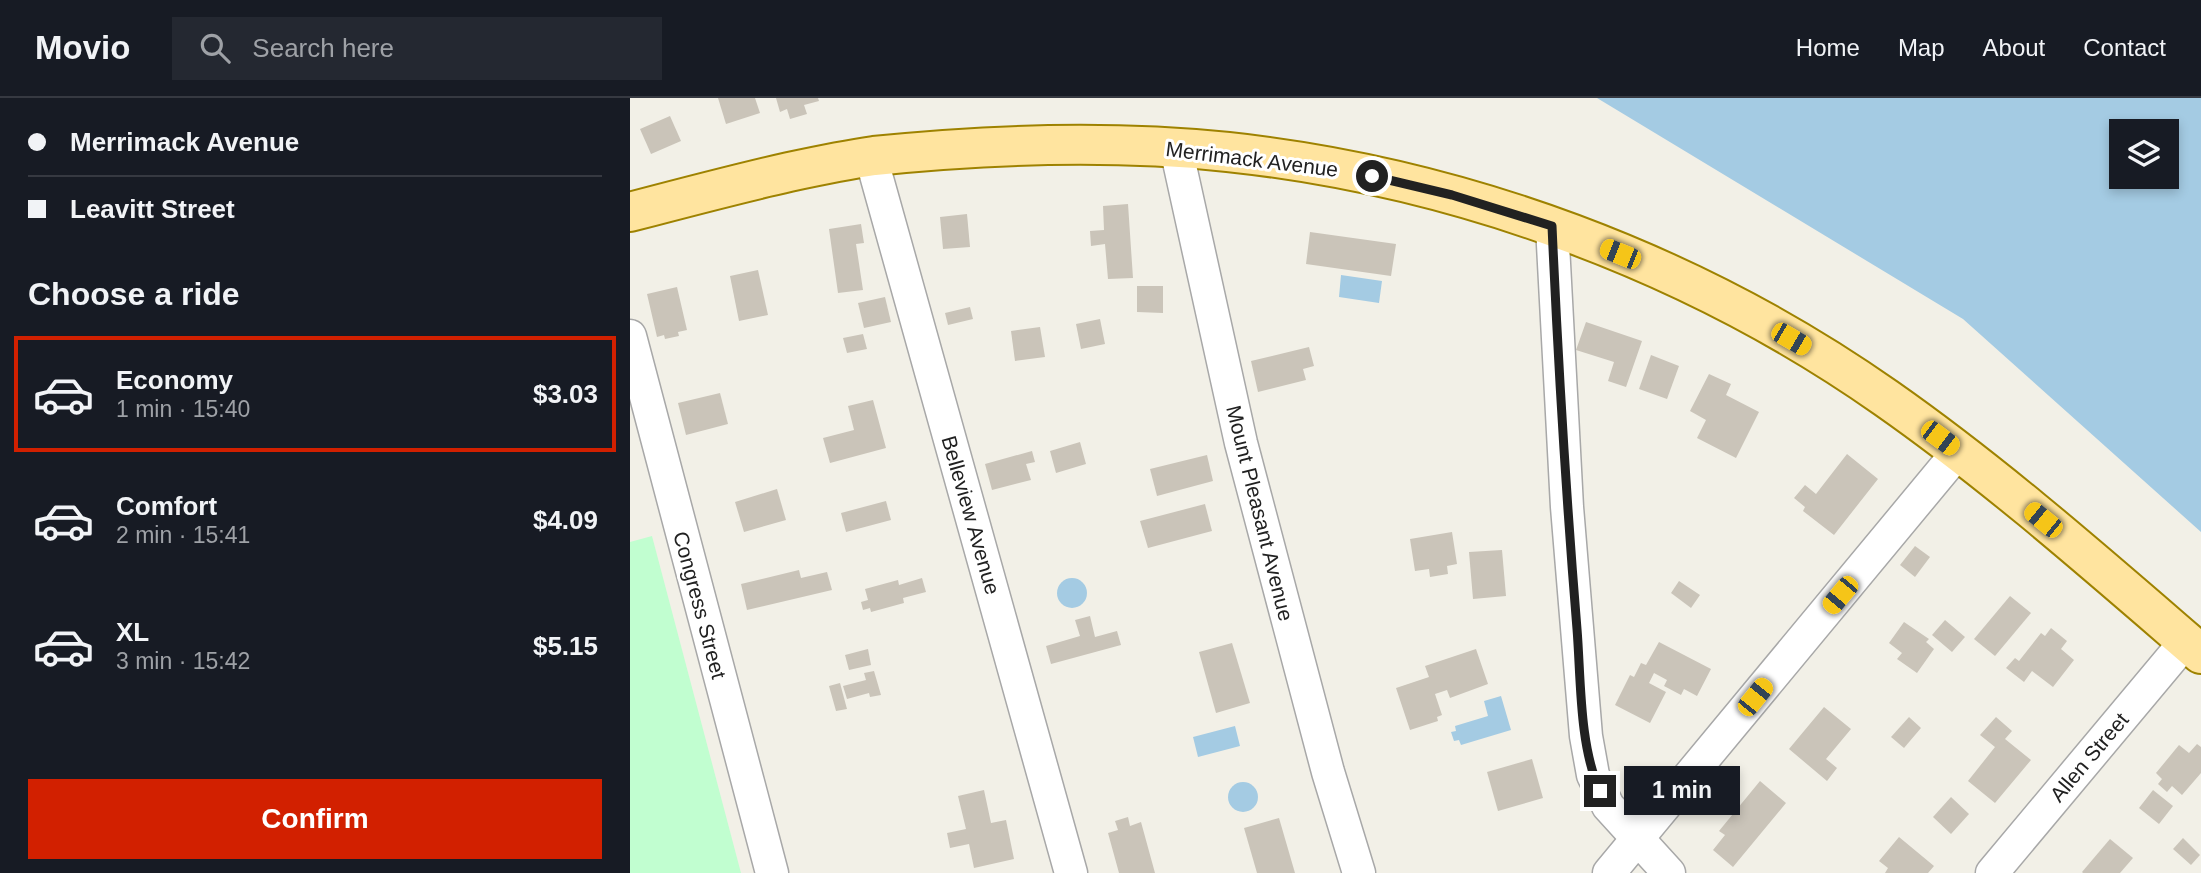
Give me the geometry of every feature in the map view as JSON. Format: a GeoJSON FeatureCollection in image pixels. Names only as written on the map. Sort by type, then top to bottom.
{"type":"FeatureCollection","features":[{"type":"Feature","properties":{"kind":"main road","name":"Merrimack Avenue"},"geometry":{"type":"LineString","coordinates":[[630,212],[737,184],[871,157],[1057,145],[1146,146],[1230,152],[1345,170],[1452,195],[1552,226],[1644,263],[1733,305],[1830,362],[1885,397],[1958,452],[2194,648]]}},
{"type":"Feature","properties":{"kind":"street","name":"Mount Pleasant Avenue"},"geometry":{"type":"LineString","coordinates":[[1176,148],[1241,443],[1328,772],[1359,873]]}},
{"type":"Feature","properties":{"kind":"street","name":"Belleview Avenue"},"geometry":{"type":"LineString","coordinates":[[871,157],[1072,873]]}},
{"type":"Feature","properties":{"kind":"street"},"geometry":{"type":"LineString","coordinates":[[1552,226],[1567,508],[1586,736],[1593,775],[1608,806],[1669,873]]}},
{"type":"Feature","properties":{"kind":"street","name":"Congress Street"},"geometry":{"type":"LineString","coordinates":[[630,336],[772,873]]}},
{"type":"Feature","properties":{"kind":"street"},"geometry":{"type":"LineString","coordinates":[[1609,873],[1958,452]]}},
{"type":"Feature","properties":{"kind":"street","name":"Allen Street"},"geometry":{"type":"LineString","coordinates":[[1992,873],[2194,648]]}},
{"type":"Feature","properties":{"kind":"green space"},"geometry":{"type":"Polygon","coordinates":[[[652,536],[741,873],[630,873],[630,542],[652,536]]]}},
{"type":"Feature","properties":{"kind":"water"},"geometry":{"type":"Polygon","coordinates":[[[1597,98],[2201,98],[2201,532],[1963,319],[1597,98]]]}},
{"type":"Feature","properties":{"kind":"water"},"geometry":{"type":"Polygon","coordinates":[[[1341,275],[1382,281],[1379,303],[1339,297],[1341,275]]]}},
{"type":"Feature","properties":{"kind":"water"},"geometry":{"type":"Polygon","coordinates":[[[1072,578],[1083,582],[1087,593],[1083,604],[1072,608],[1061,604],[1057,593],[1061,582],[1072,578]]]}},
{"type":"Feature","properties":{"kind":"water"},"geometry":{"type":"Polygon","coordinates":[[[1501,696],[1511,730],[1461,745],[1459,740],[1454,741],[1451,732],[1456,731],[1455,726],[1488,716],[1484,701],[1501,696]]]}},
{"type":"Feature","properties":{"kind":"water"},"geometry":{"type":"Polygon","coordinates":[[[1235,726],[1240,746],[1198,757],[1193,737],[1235,726]]]}},
{"type":"Feature","properties":{"kind":"water"},"geometry":{"type":"Polygon","coordinates":[[[1243,782],[1254,786],[1258,797],[1254,808],[1243,812],[1232,808],[1228,797],[1232,786],[1243,782]]]}},
{"type":"Feature","properties":{"kind":"building"},"geometry":{"type":"Polygon","coordinates":[[[718,98],[755,98],[760,113],[726,124],[718,98]]]}},
{"type":"Feature","properties":{"kind":"building"},"geometry":{"type":"Polygon","coordinates":[[[776,98],[818,98],[819,101],[804,105],[807,114],[790,119],[787,109],[780,112],[776,98]]]}},
{"type":"Feature","properties":{"kind":"building"},"geometry":{"type":"Polygon","coordinates":[[[670,116],[681,141],[651,154],[640,129],[670,116]]]}},
{"type":"Feature","properties":{"kind":"building"},"geometry":{"type":"Polygon","coordinates":[[[1128,204],[1133,278],[1108,279],[1105,244],[1091,246],[1090,231],[1104,230],[1103,206],[1128,204]]]}},
{"type":"Feature","properties":{"kind":"building"},"geometry":{"type":"Polygon","coordinates":[[[967,214],[970,247],[943,249],[940,217],[967,214]]]}},
{"type":"Feature","properties":{"kind":"building"},"geometry":{"type":"Polygon","coordinates":[[[861,224],[864,243],[856,244],[863,290],[838,293],[829,229],[861,224]]]}},
{"type":"Feature","properties":{"kind":"building"},"geometry":{"type":"Polygon","coordinates":[[[1310,232],[1396,244],[1391,276],[1306,264],[1310,232]]]}},
{"type":"Feature","properties":{"kind":"building"},"geometry":{"type":"Polygon","coordinates":[[[758,270],[768,315],[739,321],[730,276],[758,270]]]}},
{"type":"Feature","properties":{"kind":"building"},"geometry":{"type":"Polygon","coordinates":[[[1137,286],[1163,286],[1163,313],[1137,312],[1137,286]]]}},
{"type":"Feature","properties":{"kind":"building"},"geometry":{"type":"Polygon","coordinates":[[[677,287],[687,330],[678,332],[679,336],[665,339],[664,335],[657,337],[647,294],[677,287]]]}},
{"type":"Feature","properties":{"kind":"building"},"geometry":{"type":"Polygon","coordinates":[[[885,297],[891,322],[864,328],[858,303],[885,297]]]}},
{"type":"Feature","properties":{"kind":"building"},"geometry":{"type":"Polygon","coordinates":[[[970,307],[973,319],[948,325],[945,313],[970,307]]]}},
{"type":"Feature","properties":{"kind":"building"},"geometry":{"type":"Polygon","coordinates":[[[1100,319],[1105,344],[1081,349],[1076,324],[1100,319]]]}},
{"type":"Feature","properties":{"kind":"building"},"geometry":{"type":"Polygon","coordinates":[[[1586,322],[1642,341],[1626,387],[1608,381],[1614,362],[1576,350],[1586,322]]]}},
{"type":"Feature","properties":{"kind":"building"},"geometry":{"type":"Polygon","coordinates":[[[1040,327],[1045,357],[1015,361],[1011,331],[1040,327]]]}},
{"type":"Feature","properties":{"kind":"building"},"geometry":{"type":"Polygon","coordinates":[[[863,334],[867,349],[847,353],[843,338],[863,334]]]}},
{"type":"Feature","properties":{"kind":"building"},"geometry":{"type":"Polygon","coordinates":[[[1309,347],[1314,366],[1303,369],[1306,380],[1258,392],[1251,361],[1309,347]]]}},
{"type":"Feature","properties":{"kind":"building"},"geometry":{"type":"Polygon","coordinates":[[[1651,355],[1679,366],[1667,399],[1639,389],[1651,355]]]}},
{"type":"Feature","properties":{"kind":"building"},"geometry":{"type":"Polygon","coordinates":[[[1709,374],[1731,384],[1726,395],[1759,412],[1736,458],[1697,438],[1706,420],[1690,411],[1709,374]]]}},
{"type":"Feature","properties":{"kind":"building"},"geometry":{"type":"Polygon","coordinates":[[[720,393],[728,424],[686,435],[678,403],[720,393]]]}},
{"type":"Feature","properties":{"kind":"building"},"geometry":{"type":"Polygon","coordinates":[[[873,400],[886,448],[830,463],[823,438],[854,430],[848,406],[873,400]]]}},
{"type":"Feature","properties":{"kind":"building"},"geometry":{"type":"Polygon","coordinates":[[[1080,442],[1086,464],[1056,473],[1050,451],[1080,442]]]}},
{"type":"Feature","properties":{"kind":"building"},"geometry":{"type":"Polygon","coordinates":[[[1032,451],[1035,462],[1026,464],[1031,480],[992,490],[985,464],[1032,451]]]}},
{"type":"Feature","properties":{"kind":"building"},"geometry":{"type":"Polygon","coordinates":[[[1847,454],[1878,479],[1834,535],[1803,511],[1805,507],[1794,498],[1805,485],[1816,494],[1847,454]]]}},
{"type":"Feature","properties":{"kind":"building"},"geometry":{"type":"Polygon","coordinates":[[[1207,455],[1213,481],[1157,496],[1150,469],[1207,455]]]}},
{"type":"Feature","properties":{"kind":"building"},"geometry":{"type":"Polygon","coordinates":[[[777,489],[786,520],[744,532],[735,502],[777,489]]]}},
{"type":"Feature","properties":{"kind":"building"},"geometry":{"type":"Polygon","coordinates":[[[886,501],[891,520],[846,532],[841,513],[886,501]]]}},
{"type":"Feature","properties":{"kind":"building"},"geometry":{"type":"Polygon","coordinates":[[[1205,504],[1212,531],[1148,548],[1140,521],[1205,504]]]}},
{"type":"Feature","properties":{"kind":"building"},"geometry":{"type":"Polygon","coordinates":[[[1452,532],[1457,564],[1447,566],[1448,574],[1430,577],[1429,569],[1415,571],[1410,539],[1452,532]]]}},
{"type":"Feature","properties":{"kind":"building"},"geometry":{"type":"Polygon","coordinates":[[[1915,546],[1930,557],[1915,577],[1900,565],[1915,546]]]}},
{"type":"Feature","properties":{"kind":"building"},"geometry":{"type":"Polygon","coordinates":[[[1502,550],[1506,596],[1473,599],[1469,552],[1502,550]]]}},
{"type":"Feature","properties":{"kind":"building"},"geometry":{"type":"Polygon","coordinates":[[[799,570],[801,578],[827,572],[832,590],[747,610],[741,584],[799,570]]]}},
{"type":"Feature","properties":{"kind":"building"},"geometry":{"type":"Polygon","coordinates":[[[922,578],[926,592],[903,598],[904,603],[871,612],[870,608],[863,610],[861,602],[868,600],[865,589],[898,580],[899,585],[922,578]]]}},
{"type":"Feature","properties":{"kind":"building"},"geometry":{"type":"Polygon","coordinates":[[[1679,581],[1700,595],[1691,608],[1671,593],[1679,581]]]}},
{"type":"Feature","properties":{"kind":"building"},"geometry":{"type":"Polygon","coordinates":[[[2010,596],[2031,613],[1995,656],[1974,639],[2010,596]]]}},
{"type":"Feature","properties":{"kind":"building"},"geometry":{"type":"Polygon","coordinates":[[[1090,616],[1095,637],[1117,631],[1121,645],[1051,664],[1046,646],[1080,636],[1075,620],[1090,616]]]}},
{"type":"Feature","properties":{"kind":"building"},"geometry":{"type":"Polygon","coordinates":[[[1945,620],[1965,637],[1952,652],[1932,635],[1945,620]]]}},
{"type":"Feature","properties":{"kind":"building"},"geometry":{"type":"Polygon","coordinates":[[[1904,622],[1929,639],[1926,642],[1934,649],[1917,673],[1897,659],[1902,653],[1889,643],[1904,622]]]}},
{"type":"Feature","properties":{"kind":"building"},"geometry":{"type":"Polygon","coordinates":[[[2051,628],[2067,641],[2061,649],[2074,660],[2053,687],[2032,671],[2024,682],[2006,668],[2015,658],[2019,661],[2041,633],[2045,636],[2051,628]]]}},
{"type":"Feature","properties":{"kind":"building"},"geometry":{"type":"Polygon","coordinates":[[[1659,642],[1711,669],[1697,696],[1684,689],[1681,695],[1664,686],[1667,680],[1654,673],[1649,683],[1666,692],[1650,723],[1615,705],[1630,675],[1634,677],[1641,663],[1646,665],[1659,642]]]}},
{"type":"Feature","properties":{"kind":"building"},"geometry":{"type":"Polygon","coordinates":[[[1232,643],[1250,703],[1216,713],[1199,652],[1232,643]]]}},
{"type":"Feature","properties":{"kind":"building"},"geometry":{"type":"Polygon","coordinates":[[[868,649],[871,665],[849,670],[845,655],[868,649]]]}},
{"type":"Feature","properties":{"kind":"building"},"geometry":{"type":"Polygon","coordinates":[[[1476,649],[1488,684],[1450,698],[1447,690],[1435,694],[1442,715],[1437,717],[1438,721],[1410,730],[1396,688],[1429,677],[1425,666],[1476,649]]]}},
{"type":"Feature","properties":{"kind":"building"},"geometry":{"type":"Polygon","coordinates":[[[874,671],[881,695],[870,697],[869,693],[847,699],[843,686],[866,680],[864,673],[874,671]]]}},
{"type":"Feature","properties":{"kind":"building"},"geometry":{"type":"Polygon","coordinates":[[[840,683],[847,709],[836,711],[829,686],[840,683]]]}},
{"type":"Feature","properties":{"kind":"building"},"geometry":{"type":"Polygon","coordinates":[[[1824,707],[1851,729],[1826,759],[1837,768],[1827,781],[1789,749],[1824,707]]]}},
{"type":"Feature","properties":{"kind":"building"},"geometry":{"type":"Polygon","coordinates":[[[1909,717],[1921,728],[1904,748],[1891,737],[1909,717]]]}},
{"type":"Feature","properties":{"kind":"building"},"geometry":{"type":"Polygon","coordinates":[[[1996,717],[2012,731],[2005,739],[2031,760],[1995,803],[1968,781],[1995,747],[1980,735],[1996,717]]]}},
{"type":"Feature","properties":{"kind":"building"},"geometry":{"type":"Polygon","coordinates":[[[2197,744],[2201,747],[2201,773],[2182,795],[2172,786],[2167,792],[2158,784],[2162,779],[2156,773],[2179,745],[2189,753],[2197,744]]]}},
{"type":"Feature","properties":{"kind":"building"},"geometry":{"type":"Polygon","coordinates":[[[1532,759],[1543,798],[1498,811],[1487,772],[1532,759]]]}},
{"type":"Feature","properties":{"kind":"building"},"geometry":{"type":"Polygon","coordinates":[[[1760,781],[1786,803],[1733,867],[1713,850],[1725,835],[1719,831],[1760,781]]]}},
{"type":"Feature","properties":{"kind":"building"},"geometry":{"type":"Polygon","coordinates":[[[984,790],[991,823],[1006,820],[1014,859],[974,868],[969,844],[950,848],[947,833],[966,829],[958,796],[984,790]]]}},
{"type":"Feature","properties":{"kind":"building"},"geometry":{"type":"Polygon","coordinates":[[[2153,790],[2173,806],[2159,824],[2139,808],[2153,790]]]}},
{"type":"Feature","properties":{"kind":"building"},"geometry":{"type":"Polygon","coordinates":[[[1951,797],[1969,814],[1951,834],[1933,817],[1951,797]]]}},
{"type":"Feature","properties":{"kind":"building"},"geometry":{"type":"Polygon","coordinates":[[[1128,817],[1130,826],[1141,822],[1155,873],[1119,873],[1108,833],[1118,830],[1115,821],[1128,817]]]}},
{"type":"Feature","properties":{"kind":"building"},"geometry":{"type":"Polygon","coordinates":[[[1279,818],[1295,873],[1257,873],[1244,828],[1279,818]]]}},
{"type":"Feature","properties":{"kind":"building"},"geometry":{"type":"Polygon","coordinates":[[[1899,837],[1934,866],[1928,873],[1885,873],[1888,868],[1879,861],[1899,837]]]}},
{"type":"Feature","properties":{"kind":"building"},"geometry":{"type":"Polygon","coordinates":[[[2183,838],[2200,855],[2191,865],[2173,849],[2183,838]]]}},
{"type":"Feature","properties":{"kind":"building"},"geometry":{"type":"Polygon","coordinates":[[[2110,839],[2133,858],[2120,873],[2083,873],[2082,872],[2110,839]]]}},
{"type":"Feature","properties":{"kind":"route"},"geometry":{"type":"LineString","coordinates":[[1372,176],[1452,195],[1552,226],[1567,508],[1586,736],[1593,775],[1600,791]]}}]}
